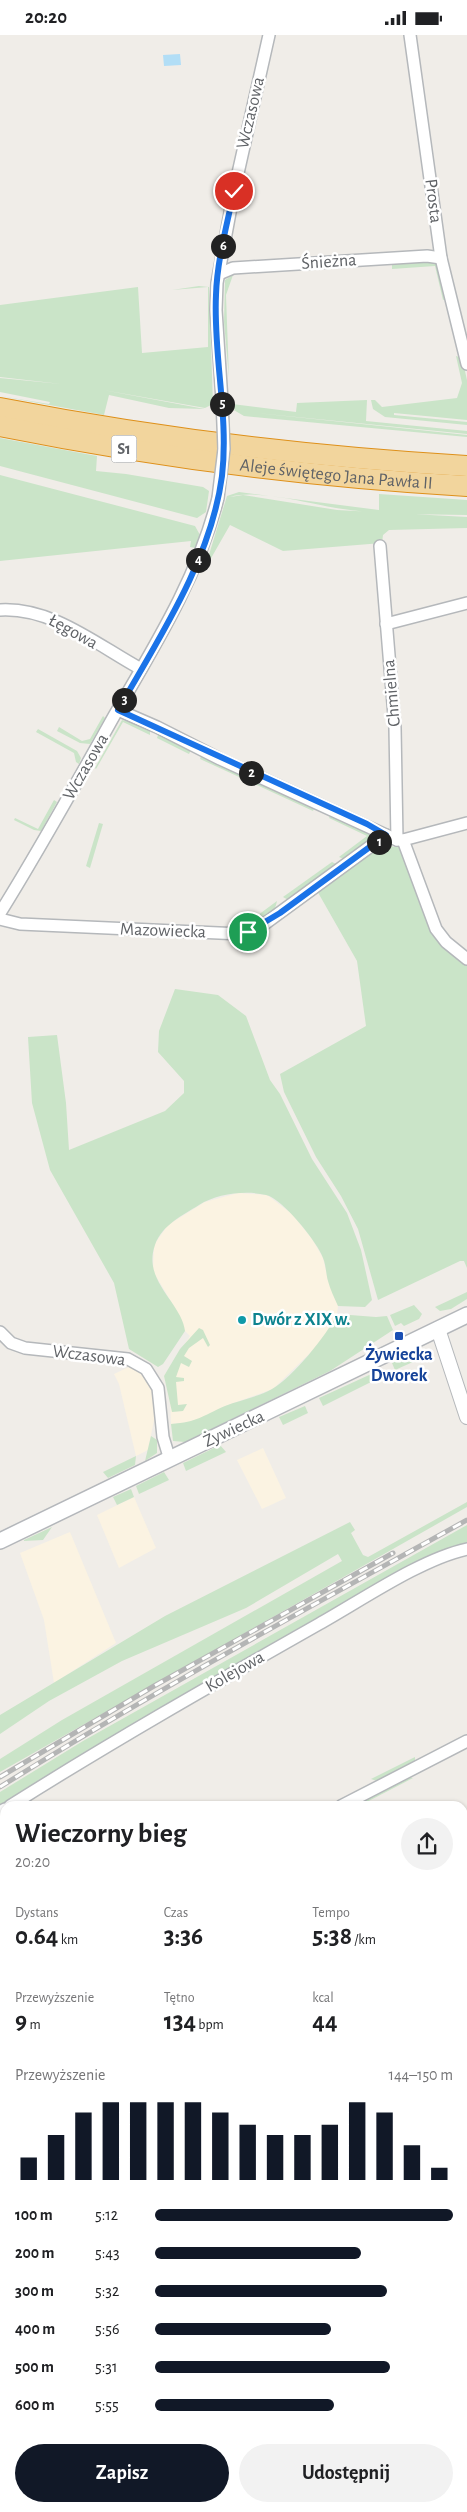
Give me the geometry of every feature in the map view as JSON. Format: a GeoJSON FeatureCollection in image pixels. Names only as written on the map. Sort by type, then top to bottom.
{"type":"FeatureCollection","features":[{"type":"Feature","properties":{"kind":"highway","name":"Aleje świętego Jana Pawła II"},"geometry":{"type":"LineString","coordinates":[[0,408],[121,430],[222,445],[342,458],[467,466]]}},
{"type":"Feature","properties":{"kind":"highway","name":"Aleje świętego Jana Pawła II"},"geometry":{"type":"LineString","coordinates":[[0,426],[201,461],[341,477],[467,486]]}},
{"type":"Feature","properties":{"kind":"main road","name":"Żywiecka"},"geometry":{"type":"LineString","coordinates":[[0,1541],[467,1315]]}},
{"type":"Feature","properties":{"kind":"street","name":"Wczasowa"},"geometry":{"type":"LineString","coordinates":[[0,913],[141,669],[191,576],[205,543],[218,498],[224,449],[216,310],[219,266],[236,182],[270,35]]}},
{"type":"Feature","properties":{"kind":"street","name":"Prosta"},"geometry":{"type":"LineString","coordinates":[[410,35],[441,258],[467,364]]}},
{"type":"Feature","properties":{"kind":"street","name":"Śnieżna"},"geometry":{"type":"LineString","coordinates":[[219,274],[233,268],[427,256],[441,258]]}},
{"type":"Feature","properties":{"kind":"street","name":"Chmielna"},"geometry":{"type":"LineString","coordinates":[[380,546],[395,728],[400,840],[436,929],[446,942],[467,959]]}},
{"type":"Feature","properties":{"kind":"street"},"geometry":{"type":"LineString","coordinates":[[386,624],[467,603]]}},
{"type":"Feature","properties":{"kind":"street","name":"Łęgowa"},"geometry":{"type":"LineString","coordinates":[[0,610],[25,611],[43,615],[141,669]]}},
{"type":"Feature","properties":{"kind":"street"},"geometry":{"type":"LineString","coordinates":[[118,710],[400,840],[467,823]]}},
{"type":"Feature","properties":{"kind":"street","name":"Mazowiecka"},"geometry":{"type":"LineString","coordinates":[[0,919],[20,924],[241,934],[263,925],[386,835]]}},
{"type":"Feature","properties":{"kind":"street"},"geometry":{"type":"LineString","coordinates":[[438,1329],[467,1417]]}},
{"type":"Feature","properties":{"kind":"street","name":"Wczasowa"},"geometry":{"type":"LineString","coordinates":[[0,1332],[11,1343],[25,1348],[120,1358],[140,1364],[150,1373],[158,1388],[163,1437],[170,1460]]}},
{"type":"Feature","properties":{"kind":"street","name":"Kolejowa"},"geometry":{"type":"LineString","coordinates":[[18,1801],[178,1704],[358,1602],[434,1560],[467,1549]]}},
{"type":"Feature","properties":{"kind":"street"},"geometry":{"type":"LineString","coordinates":[[351,1801],[467,1741]]}},
{"type":"Feature","properties":{"kind":"shaded area"},"geometry":{"type":"Polygon","coordinates":[[[238,1193],[267,1195],[292,1214],[312,1239],[323,1258],[328,1280],[338,1306],[337,1314],[329,1330],[314,1349],[273,1389],[225,1406],[193,1422],[171,1424],[170,1396],[164,1376],[190,1336],[185,1331],[179,1315],[153,1271],[154,1245],[168,1225],[205,1202],[238,1193]]]}},
{"type":"Feature","properties":{"kind":"shaded area"},"geometry":{"type":"Polygon","coordinates":[[[131,1366],[145,1377],[152,1389],[156,1410],[148,1450],[136,1456],[119,1384],[114,1374],[131,1366]]]}},
{"type":"Feature","properties":{"kind":"shaded area"},"geometry":{"type":"Polygon","coordinates":[[[263,1448],[286,1498],[262,1509],[237,1460],[263,1448]]]}},
{"type":"Feature","properties":{"kind":"shaded area"},"geometry":{"type":"Polygon","coordinates":[[[134,1497],[156,1548],[119,1568],[97,1515],[134,1497]]]}},
{"type":"Feature","properties":{"kind":"shaded area"},"geometry":{"type":"Polygon","coordinates":[[[70,1532],[116,1643],[54,1683],[44,1620],[20,1553],[70,1532]]]}},
{"type":"Feature","properties":{"kind":"green space"},"geometry":{"type":"Polygon","coordinates":[[[426,259],[440,265],[446,299],[443,300],[435,266],[392,269],[392,261],[426,259]]]}},
{"type":"Feature","properties":{"kind":"green space"},"geometry":{"type":"Polygon","coordinates":[[[233,275],[226,295],[229,378],[224,322],[225,280],[233,275]]]}},
{"type":"Feature","properties":{"kind":"green space"},"geometry":{"type":"Polygon","coordinates":[[[199,286],[209,287],[213,404],[205,408],[103,390],[205,409],[169,408],[109,395],[104,415],[0,396],[49,404],[50,402],[0,392],[0,378],[61,384],[0,377],[0,305],[138,287],[142,353],[208,347],[208,287],[172,290],[199,286]]]}},
{"type":"Feature","properties":{"kind":"green space"},"geometry":{"type":"Polygon","coordinates":[[[456,356],[462,358],[467,380],[467,420],[394,413],[394,415],[467,422],[467,425],[385,417],[373,409],[371,400],[375,400],[382,407],[457,398],[462,383],[456,356]]]}},
{"type":"Feature","properties":{"kind":"green space"},"geometry":{"type":"Polygon","coordinates":[[[367,400],[366,421],[467,431],[467,434],[236,411],[467,435],[467,437],[244,416],[232,409],[235,410],[232,404],[296,412],[297,403],[367,400]]]}},
{"type":"Feature","properties":{"kind":"green space"},"geometry":{"type":"Polygon","coordinates":[[[0,438],[97,456],[96,471],[203,487],[209,491],[206,512],[197,518],[0,466],[0,438]]]}},
{"type":"Feature","properties":{"kind":"green space"},"geometry":{"type":"Polygon","coordinates":[[[0,475],[195,526],[200,535],[196,548],[190,547],[191,541],[0,561],[0,475]]]}},
{"type":"Feature","properties":{"kind":"green space"},"geometry":{"type":"Polygon","coordinates":[[[239,492],[267,496],[243,495],[337,510],[363,511],[272,496],[379,510],[379,494],[467,500],[467,515],[412,514],[467,517],[467,528],[389,530],[383,535],[382,543],[283,551],[230,525],[210,560],[208,558],[227,496],[239,492]]]}},
{"type":"Feature","properties":{"kind":"green space"},"geometry":{"type":"Polygon","coordinates":[[[103,716],[105,718],[90,744],[80,743],[57,731],[59,727],[82,741],[90,739],[103,716]]]}},
{"type":"Feature","properties":{"kind":"green space"},"geometry":{"type":"Polygon","coordinates":[[[122,720],[150,727],[150,735],[123,722],[96,769],[95,768],[122,720]]]}},
{"type":"Feature","properties":{"kind":"green space"},"geometry":{"type":"Polygon","coordinates":[[[38,729],[77,751],[81,758],[79,764],[76,762],[74,753],[36,732],[38,729]]]}},
{"type":"Feature","properties":{"kind":"green space"},"geometry":{"type":"Polygon","coordinates":[[[159,732],[192,748],[189,754],[157,738],[159,732]]]}},
{"type":"Feature","properties":{"kind":"green space"},"geometry":{"type":"Polygon","coordinates":[[[201,756],[315,806],[313,811],[200,759],[201,756]]]}},
{"type":"Feature","properties":{"kind":"green space"},"geometry":{"type":"Polygon","coordinates":[[[54,800],[57,802],[41,831],[34,830],[14,820],[15,818],[38,829],[54,800]]]}},
{"type":"Feature","properties":{"kind":"green space"},"geometry":{"type":"Polygon","coordinates":[[[331,813],[373,834],[373,840],[346,860],[339,857],[367,836],[329,818],[331,813]]]}},
{"type":"Feature","properties":{"kind":"green space"},"geometry":{"type":"Polygon","coordinates":[[[99,823],[103,824],[90,868],[86,866],[99,823]]]}},
{"type":"Feature","properties":{"kind":"green space"},"geometry":{"type":"Polygon","coordinates":[[[387,846],[399,847],[404,850],[434,930],[467,962],[467,1268],[464,1261],[460,1261],[378,1300],[358,1229],[341,1196],[316,1157],[284,1092],[280,1074],[366,1026],[357,961],[316,889],[370,851],[387,846]]]}},
{"type":"Feature","properties":{"kind":"green space"},"geometry":{"type":"Polygon","coordinates":[[[332,862],[338,865],[290,901],[283,897],[332,862]]]}},
{"type":"Feature","properties":{"kind":"green space"},"geometry":{"type":"Polygon","coordinates":[[[277,901],[272,913],[268,917],[239,929],[277,901]]]}},
{"type":"Feature","properties":{"kind":"green space"},"geometry":{"type":"Polygon","coordinates":[[[175,989],[218,995],[246,1016],[270,1080],[280,1094],[312,1159],[347,1213],[361,1250],[372,1300],[365,1307],[338,1306],[329,1284],[320,1251],[299,1222],[273,1198],[266,1195],[240,1193],[214,1198],[174,1221],[158,1238],[155,1245],[152,1258],[154,1270],[158,1281],[177,1311],[185,1331],[163,1364],[158,1367],[129,1349],[114,1283],[50,1170],[32,1103],[28,1037],[57,1035],[66,1103],[69,1150],[165,1111],[184,1093],[184,1081],[158,1052],[159,1031],[175,989]]]}},
{"type":"Feature","properties":{"kind":"green space"},"geometry":{"type":"Polygon","coordinates":[[[467,1292],[467,1299],[451,1309],[440,1311],[435,1307],[467,1292]]]}},
{"type":"Feature","properties":{"kind":"green space"},"geometry":{"type":"Polygon","coordinates":[[[414,1305],[422,1314],[419,1319],[404,1326],[401,1323],[395,1326],[390,1315],[414,1305]]]}},
{"type":"Feature","properties":{"kind":"green space"},"geometry":{"type":"Polygon","coordinates":[[[337,1314],[387,1316],[393,1330],[330,1371],[185,1442],[173,1441],[171,1424],[200,1418],[225,1406],[267,1392],[280,1383],[309,1355],[326,1333],[337,1314]]]}},
{"type":"Feature","properties":{"kind":"green space"},"geometry":{"type":"Polygon","coordinates":[[[199,1328],[203,1330],[210,1345],[208,1347],[203,1338],[189,1348],[184,1356],[192,1361],[189,1367],[181,1363],[176,1377],[184,1378],[184,1381],[176,1382],[178,1405],[187,1404],[183,1411],[172,1412],[164,1376],[180,1349],[199,1328]]]}},
{"type":"Feature","properties":{"kind":"green space"},"geometry":{"type":"Polygon","coordinates":[[[417,1352],[433,1353],[395,1370],[392,1363],[417,1352]]]}},
{"type":"Feature","properties":{"kind":"green space"},"geometry":{"type":"Polygon","coordinates":[[[380,1370],[383,1376],[323,1406],[319,1398],[380,1370]]]}},
{"type":"Feature","properties":{"kind":"green space"},"geometry":{"type":"Polygon","coordinates":[[[305,1406],[308,1413],[283,1425],[279,1417],[305,1406]]]}},
{"type":"Feature","properties":{"kind":"green space"},"geometry":{"type":"Polygon","coordinates":[[[151,1436],[157,1440],[157,1453],[145,1461],[151,1436]]]}},
{"type":"Feature","properties":{"kind":"green space"},"geometry":{"type":"Polygon","coordinates":[[[220,1445],[226,1452],[186,1471],[183,1463],[220,1445]]]}},
{"type":"Feature","properties":{"kind":"green space"},"geometry":{"type":"Polygon","coordinates":[[[136,1456],[135,1465],[108,1478],[103,1472],[136,1456]]]}},
{"type":"Feature","properties":{"kind":"green space"},"geometry":{"type":"Polygon","coordinates":[[[164,1472],[169,1480],[139,1494],[136,1486],[164,1472]]]}},
{"type":"Feature","properties":{"kind":"green space"},"geometry":{"type":"Polygon","coordinates":[[[131,1489],[134,1497],[117,1505],[113,1497],[131,1489]]]}},
{"type":"Feature","properties":{"kind":"green space"},"geometry":{"type":"Polygon","coordinates":[[[467,1502],[467,1507],[0,1772],[0,1759],[62,1720],[342,1561],[338,1554],[246,1608],[122,1661],[49,1701],[0,1734],[0,1715],[165,1616],[350,1522],[355,1530],[351,1533],[363,1555],[368,1557],[467,1502]]]}},
{"type":"Feature","properties":{"kind":"green space"},"geometry":{"type":"Polygon","coordinates":[[[467,1525],[467,1545],[14,1801],[0,1801],[0,1792],[83,1741],[467,1525]]]}},
{"type":"Feature","properties":{"kind":"green space"},"geometry":{"type":"Polygon","coordinates":[[[52,1527],[43,1540],[24,1541],[24,1540],[52,1527]]]}},
{"type":"Feature","properties":{"kind":"green space"},"geometry":{"type":"Polygon","coordinates":[[[415,1757],[415,1762],[377,1781],[371,1779],[415,1757]]]}},
{"type":"Feature","properties":{"kind":"green space"},"geometry":{"type":"Polygon","coordinates":[[[409,1777],[413,1778],[369,1801],[363,1801],[409,1777]]]}},
{"type":"Feature","properties":{"kind":"water"},"geometry":{"type":"Polygon","coordinates":[[[180,54],[181,65],[164,66],[163,55],[180,54]]]}},
{"type":"Feature","properties":{"kind":"railway"},"geometry":{"type":"LineString","coordinates":[[0,1787],[115,1717],[467,1520]]}},
{"type":"Feature","properties":{"kind":"railway"},"geometry":{"type":"LineString","coordinates":[[0,1777],[154,1686],[393,1553]]}},
{"type":"Feature","properties":{"kind":"place","name":"Dwór z XIX w."},"geometry":{"type":"Point","coordinates":[242,1320]}},
{"type":"Feature","properties":{"kind":"place","name":"Żywiecka Dworek"},"geometry":{"type":"Point","coordinates":[399,1336]}},
{"type":"Feature","properties":{"kind":"route"},"geometry":{"type":"LineString","coordinates":[[234,191],[219,266],[216,295],[224,449],[218,498],[211,526],[191,576],[118,710],[157,727],[220,759],[367,824],[386,835],[263,925],[248,932]]}}]}
